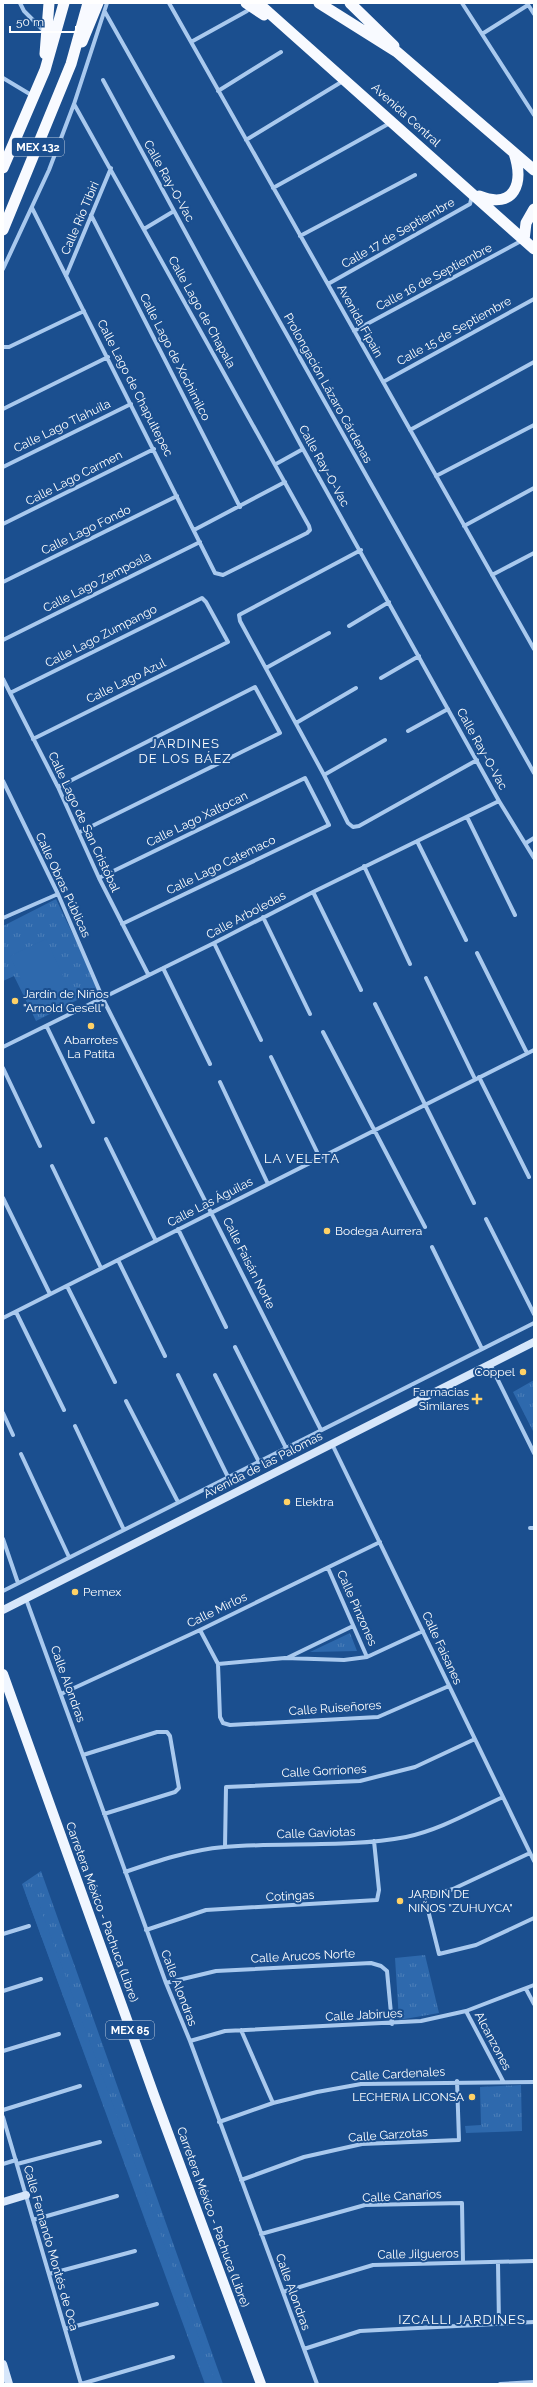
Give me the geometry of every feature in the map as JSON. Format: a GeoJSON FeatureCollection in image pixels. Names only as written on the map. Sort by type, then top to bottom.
{"type":"FeatureCollection","features":[{"type":"Feature","properties":{"kind":"highway"},"geometry":{"type":"LineString","coordinates":[[44,70],[45,32],[49,3]]}},
{"type":"Feature","properties":{"kind":"highway","name":"MEX 132"},"geometry":{"type":"LineString","coordinates":[[3,168],[44,70],[64,3]]}},
{"type":"Feature","properties":{"kind":"highway","name":"MEX 132"},"geometry":{"type":"LineString","coordinates":[[3,230],[71,64],[88,3]]}},
{"type":"Feature","properties":{"kind":"highway"},"geometry":{"type":"LineString","coordinates":[[71,64],[91,26],[98,3]]}},
{"type":"Feature","properties":{"kind":"highway","name":"Avenida Central"},"geometry":{"type":"LineString","coordinates":[[258,3],[277,21],[346,79],[534,249]]}},
{"type":"Feature","properties":{"kind":"highway"},"geometry":{"type":"LineString","coordinates":[[319,3],[397,52],[534,170]]}},
{"type":"Feature","properties":{"kind":"highway"},"geometry":{"type":"LineString","coordinates":[[350,3],[392,41],[397,52]]}},
{"type":"Feature","properties":{"kind":"highway"},"geometry":{"type":"LineString","coordinates":[[246,7],[277,21]]}},
{"type":"Feature","properties":{"kind":"highway"},"geometry":{"type":"LineString","coordinates":[[473,194],[492,201],[508,198],[518,187],[519,167],[513,151]]}},
{"type":"Feature","properties":{"kind":"highway"},"geometry":{"type":"LineString","coordinates":[[524,240],[526,223],[534,209]]}},
{"type":"Feature","properties":{"kind":"main road","name":"Avenida de las Palomas"},"geometry":{"type":"LineString","coordinates":[[3,1610],[534,1342]]}},
{"type":"Feature","properties":{"kind":"main road","name":"Carretera México - Pachuca (Libre)"},"geometry":{"type":"LineString","coordinates":[[3,1674],[154,2095],[261,2384]]}},
{"type":"Feature","properties":{"kind":"main road"},"geometry":{"type":"LineString","coordinates":[[3,2202],[26,2195]]}},
{"type":"Feature","properties":{"kind":"main road"},"geometry":{"type":"LineString","coordinates":[[3,2364],[9,2384]]}},
{"type":"Feature","properties":{"kind":"street"},"geometry":{"type":"LineString","coordinates":[[20,3],[24,11],[45,32]]}},
{"type":"Feature","properties":{"kind":"street"},"geometry":{"type":"LineString","coordinates":[[3,269],[32,208],[74,104],[107,3]]}},
{"type":"Feature","properties":{"kind":"street","name":"Avenida Fipain"},"geometry":{"type":"LineString","coordinates":[[169,3],[534,649]]}},
{"type":"Feature","properties":{"kind":"street"},"geometry":{"type":"LineString","coordinates":[[462,3],[534,115]]}},
{"type":"Feature","properties":{"kind":"street"},"geometry":{"type":"LineString","coordinates":[[482,34],[528,4],[534,14]]}},
{"type":"Feature","properties":{"kind":"street"},"geometry":{"type":"LineString","coordinates":[[191,42],[246,7]]}},
{"type":"Feature","properties":{"kind":"street","name":"Prolongación Lázaro Cárdenas"},"geometry":{"type":"LineString","coordinates":[[105,12],[534,773]]}},
{"type":"Feature","properties":{"kind":"street"},"geometry":{"type":"LineString","coordinates":[[218,91],[281,52]]}},
{"type":"Feature","properties":{"kind":"street"},"geometry":{"type":"LineString","coordinates":[[3,78],[34,96]]}},
{"type":"Feature","properties":{"kind":"street"},"geometry":{"type":"LineString","coordinates":[[246,140],[346,79]]}},
{"type":"Feature","properties":{"kind":"street","name":"Calle Ray-O-Vac"},"geometry":{"type":"LineString","coordinates":[[103,80],[303,449],[390,602],[499,801],[526,842],[534,858]]}},
{"type":"Feature","properties":{"kind":"street","name":"Calle Lago de Chapala"},"geometry":{"type":"LineString","coordinates":[[74,104],[276,464],[310,530],[219,576]]}},
{"type":"Feature","properties":{"kind":"street"},"geometry":{"type":"LineString","coordinates":[[273,188],[393,122]]}},
{"type":"Feature","properties":{"kind":"street","name":"Calle Río Tibiri"},"geometry":{"type":"LineString","coordinates":[[66,276],[111,168]]}},
{"type":"Feature","properties":{"kind":"street"},"geometry":{"type":"LineString","coordinates":[[300,236],[415,175]]}},
{"type":"Feature","properties":{"kind":"street","name":"Calle 17 de Septiembre"},"geometry":{"type":"LineString","coordinates":[[328,284],[470,204],[473,194]]}},
{"type":"Feature","properties":{"kind":"street","name":"Calle Lago de Chapultepec"},"geometry":{"type":"LineString","coordinates":[[32,208],[215,573],[219,576]]}},
{"type":"Feature","properties":{"kind":"street"},"geometry":{"type":"LineString","coordinates":[[144,228],[174,211]]}},
{"type":"Feature","properties":{"kind":"street","name":"Calle Lago de Xochimilco"},"geometry":{"type":"LineString","coordinates":[[92,215],[240,507]]}},
{"type":"Feature","properties":{"kind":"street","name":"Calle 16 de Septiembre"},"geometry":{"type":"LineString","coordinates":[[354,331],[524,240]]}},
{"type":"Feature","properties":{"kind":"street","name":"Calle 15 de Septiembre"},"geometry":{"type":"LineString","coordinates":[[383,382],[534,299]]}},
{"type":"Feature","properties":{"kind":"street"},"geometry":{"type":"LineString","coordinates":[[3,347],[9,347],[84,311]]}},
{"type":"Feature","properties":{"kind":"street"},"geometry":{"type":"LineString","coordinates":[[3,409],[108,357]]}},
{"type":"Feature","properties":{"kind":"street"},"geometry":{"type":"LineString","coordinates":[[410,430],[534,362]]}},
{"type":"Feature","properties":{"kind":"street","name":"Calle Lago Tlahuila"},"geometry":{"type":"LineString","coordinates":[[3,467],[131,404]]}},
{"type":"Feature","properties":{"kind":"street"},"geometry":{"type":"LineString","coordinates":[[436,476],[534,425]]}},
{"type":"Feature","properties":{"kind":"street","name":"Calle Lago Carmen"},"geometry":{"type":"LineString","coordinates":[[3,524],[154,449]]}},
{"type":"Feature","properties":{"kind":"street"},"geometry":{"type":"LineString","coordinates":[[276,464],[303,449]]}},
{"type":"Feature","properties":{"kind":"street"},"geometry":{"type":"LineString","coordinates":[[194,530],[285,482]]}},
{"type":"Feature","properties":{"kind":"street"},"geometry":{"type":"LineString","coordinates":[[464,526],[534,488]]}},
{"type":"Feature","properties":{"kind":"street","name":"Calle Lago Fondo"},"geometry":{"type":"LineString","coordinates":[[3,582],[177,496]]}},
{"type":"Feature","properties":{"kind":"street","name":"Calle Lago Zempoala"},"geometry":{"type":"LineString","coordinates":[[3,640],[200,542]]}},
{"type":"Feature","properties":{"kind":"street"},"geometry":{"type":"LineString","coordinates":[[361,550],[239,615],[240,621],[324,775],[348,824],[353,827],[359,826],[477,760]]}},
{"type":"Feature","properties":{"kind":"street"},"geometry":{"type":"LineString","coordinates":[[492,575],[534,553]]}},
{"type":"Feature","properties":{"kind":"street","name":"Calle Lago Azul"},"geometry":{"type":"LineString","coordinates":[[33,739],[228,642],[202,598]]}},
{"type":"Feature","properties":{"kind":"street","name":"Calle Lago Zumpango"},"geometry":{"type":"LineString","coordinates":[[10,693],[202,598]]}},
{"type":"Feature","properties":{"kind":"street"},"geometry":{"type":"LineString","coordinates":[[349,626],[390,602]]}},
{"type":"Feature","properties":{"kind":"street"},"geometry":{"type":"LineString","coordinates":[[266,668],[329,632]]}},
{"type":"Feature","properties":{"kind":"street"},"geometry":{"type":"LineString","coordinates":[[381,678],[419,656]]}},
{"type":"Feature","properties":{"kind":"street","name":"Calle Lago de San Cristóbal"},"geometry":{"type":"LineString","coordinates":[[3,679],[58,786],[80,832],[99,878],[148,974]]}},
{"type":"Feature","properties":{"kind":"street"},"geometry":{"type":"LineString","coordinates":[[58,786],[255,687],[280,733],[80,832]]}},
{"type":"Feature","properties":{"kind":"street"},"geometry":{"type":"LineString","coordinates":[[296,723],[356,688]]}},
{"type":"Feature","properties":{"kind":"street"},"geometry":{"type":"LineString","coordinates":[[408,731],[448,709]]}},
{"type":"Feature","properties":{"kind":"street"},"geometry":{"type":"LineString","coordinates":[[324,775],[385,740]]}},
{"type":"Feature","properties":{"kind":"street","name":"Calle Lago Xaltocan"},"geometry":{"type":"LineString","coordinates":[[99,878],[305,778],[329,825]]}},
{"type":"Feature","properties":{"kind":"street","name":"Calle Obras Públicas"},"geometry":{"type":"LineString","coordinates":[[3,781],[58,894],[103,999]]}},
{"type":"Feature","properties":{"kind":"street","name":"Calle Arboledas"},"geometry":{"type":"LineString","coordinates":[[3,1047],[103,999],[148,974],[214,943],[364,866],[499,801]]}},
{"type":"Feature","properties":{"kind":"street"},"geometry":{"type":"LineString","coordinates":[[467,817],[515,915]]}},
{"type":"Feature","properties":{"kind":"street","name":"Calle Lago Catemaco"},"geometry":{"type":"LineString","coordinates":[[122,924],[329,825]]}},
{"type":"Feature","properties":{"kind":"street"},"geometry":{"type":"LineString","coordinates":[[526,842],[534,838]]}},
{"type":"Feature","properties":{"kind":"street"},"geometry":{"type":"LineString","coordinates":[[417,841],[466,940]]}},
{"type":"Feature","properties":{"kind":"street"},"geometry":{"type":"LineString","coordinates":[[364,866],[410,964]]}},
{"type":"Feature","properties":{"kind":"street"},"geometry":{"type":"LineString","coordinates":[[313,892],[361,990]]}},
{"type":"Feature","properties":{"kind":"street"},"geometry":{"type":"LineString","coordinates":[[3,918],[58,894]]}},
{"type":"Feature","properties":{"kind":"street"},"geometry":{"type":"LineString","coordinates":[[263,917],[310,1014]]}},
{"type":"Feature","properties":{"kind":"street"},"geometry":{"type":"LineString","coordinates":[[214,943],[261,1040]]}},
{"type":"Feature","properties":{"kind":"street"},"geometry":{"type":"LineString","coordinates":[[477,953],[534,1056]]}},
{"type":"Feature","properties":{"kind":"street"},"geometry":{"type":"LineString","coordinates":[[163,968],[210,1064]]}},
{"type":"Feature","properties":{"kind":"street"},"geometry":{"type":"LineString","coordinates":[[426,978],[529,1177]]}},
{"type":"Feature","properties":{"kind":"street","name":"Calle Faisán Norte"},"geometry":{"type":"LineString","coordinates":[[103,999],[321,1430]]}},
{"type":"Feature","properties":{"kind":"street"},"geometry":{"type":"LineString","coordinates":[[375,1004],[474,1203]]}},
{"type":"Feature","properties":{"kind":"street"},"geometry":{"type":"LineString","coordinates":[[47,1027],[93,1122]]}},
{"type":"Feature","properties":{"kind":"street"},"geometry":{"type":"LineString","coordinates":[[323,1032],[425,1227]]}},
{"type":"Feature","properties":{"kind":"street","name":"Calle Las Águilas"},"geometry":{"type":"LineString","coordinates":[[3,1318],[320,1158],[374,1129],[531,1051]]}},
{"type":"Feature","properties":{"kind":"street"},"geometry":{"type":"LineString","coordinates":[[271,1057],[320,1158]]}},
{"type":"Feature","properties":{"kind":"street"},"geometry":{"type":"LineString","coordinates":[[3,1068],[40,1146]]}},
{"type":"Feature","properties":{"kind":"street"},"geometry":{"type":"LineString","coordinates":[[220,1082],[268,1184]]}},
{"type":"Feature","properties":{"kind":"street"},"geometry":{"type":"LineString","coordinates":[[106,1139],[156,1241]]}},
{"type":"Feature","properties":{"kind":"street"},"geometry":{"type":"LineString","coordinates":[[52,1166],[101,1268]]}},
{"type":"Feature","properties":{"kind":"street"},"geometry":{"type":"LineString","coordinates":[[3,1198],[50,1294]]}},
{"type":"Feature","properties":{"kind":"street"},"geometry":{"type":"LineString","coordinates":[[486,1219],[534,1314]]}},
{"type":"Feature","properties":{"kind":"street"},"geometry":{"type":"LineString","coordinates":[[178,1229],[226,1327]]}},
{"type":"Feature","properties":{"kind":"street"},"geometry":{"type":"LineString","coordinates":[[432,1247],[482,1349]]}},
{"type":"Feature","properties":{"kind":"street"},"geometry":{"type":"LineString","coordinates":[[118,1260],[165,1356]]}},
{"type":"Feature","properties":{"kind":"street"},"geometry":{"type":"LineString","coordinates":[[67,1286],[115,1382]]}},
{"type":"Feature","properties":{"kind":"street"},"geometry":{"type":"LineString","coordinates":[[16,1312],[64,1410]]}},
{"type":"Feature","properties":{"kind":"street","name":"Avenida de las Palomas"},"geometry":{"type":"LineString","coordinates":[[3,1591],[534,1323]]}},
{"type":"Feature","properties":{"kind":"street"},"geometry":{"type":"LineString","coordinates":[[235,1347],[286,1448]]}},
{"type":"Feature","properties":{"kind":"street"},"geometry":{"type":"LineString","coordinates":[[490,1364],[534,1453]]}},
{"type":"Feature","properties":{"kind":"street"},"geometry":{"type":"LineString","coordinates":[[178,1375],[228,1477]]}},
{"type":"Feature","properties":{"kind":"street"},"geometry":{"type":"LineString","coordinates":[[215,1375],[259,1462]]}},
{"type":"Feature","properties":{"kind":"street"},"geometry":{"type":"LineString","coordinates":[[126,1401],[178,1502]]}},
{"type":"Feature","properties":{"kind":"street"},"geometry":{"type":"LineString","coordinates":[[3,1414],[13,1435]]}},
{"type":"Feature","properties":{"kind":"street"},"geometry":{"type":"LineString","coordinates":[[75,1426],[124,1530]]}},
{"type":"Feature","properties":{"kind":"street","name":"Calle Faisanes"},"geometry":{"type":"LineString","coordinates":[[332,1444],[534,1861]]}},
{"type":"Feature","properties":{"kind":"street"},"geometry":{"type":"LineString","coordinates":[[21,1454],[69,1557]]}},
{"type":"Feature","properties":{"kind":"street"},"geometry":{"type":"LineString","coordinates":[[3,1539],[18,1583]]}},
{"type":"Feature","properties":{"kind":"street","name":"Calle Mirlos"},"geometry":{"type":"LineString","coordinates":[[61,1694],[200,1630],[380,1542]]}},
{"type":"Feature","properties":{"kind":"street","name":"Calle Pinzones"},"geometry":{"type":"LineString","coordinates":[[328,1568],[367,1658]]}},
{"type":"Feature","properties":{"kind":"street","name":"Calle Alondras"},"geometry":{"type":"LineString","coordinates":[[26,1599],[146,1930],[190,2041],[317,2384]]}},
{"type":"Feature","properties":{"kind":"street"},"geometry":{"type":"LineString","coordinates":[[285,1658],[353,1626]]}},
{"type":"Feature","properties":{"kind":"street"},"geometry":{"type":"LineString","coordinates":[[200,1630],[218,1664],[285,1658],[344,1660],[367,1658],[423,1631]]}},
{"type":"Feature","properties":{"kind":"street","name":"Calle Ruiseñores"},"geometry":{"type":"LineString","coordinates":[[218,1664],[220,1717],[223,1723],[230,1725],[378,1717],[449,1686]]}},
{"type":"Feature","properties":{"kind":"street"},"geometry":{"type":"LineString","coordinates":[[83,1755],[157,1732],[167,1732],[170,1736],[179,1788],[175,1792],[104,1814]]}},
{"type":"Feature","properties":{"kind":"street","name":"Calle Gorriones"},"geometry":{"type":"LineString","coordinates":[[225,1847],[226,1787],[360,1781],[415,1767],[475,1739]]}},
{"type":"Feature","properties":{"kind":"street","name":"Calle Gaviotas"},"geometry":{"type":"LineString","coordinates":[[125,1872],[183,1854],[225,1847],[374,1841],[406,1837],[430,1831],[503,1797]]}},
{"type":"Feature","properties":{"kind":"street","name":"Cotingas"},"geometry":{"type":"LineString","coordinates":[[146,1930],[206,1910],[377,1900],[379,1890],[374,1841]]}},
{"type":"Feature","properties":{"kind":"street"},"geometry":{"type":"LineString","coordinates":[[530,1853],[453,1889],[425,1898],[439,1954],[476,1945],[534,1918]]}},
{"type":"Feature","properties":{"kind":"street"},"geometry":{"type":"LineString","coordinates":[[3,1934],[29,1926]]}},
{"type":"Feature","properties":{"kind":"street","name":"Calle Arucos Norte"},"geometry":{"type":"LineString","coordinates":[[166,1983],[216,1971],[371,1963],[381,1966],[387,1971],[392,2024]]}},
{"type":"Feature","properties":{"kind":"street"},"geometry":{"type":"LineString","coordinates":[[3,1991],[41,1979]]}},
{"type":"Feature","properties":{"kind":"street","name":"Calle Jabirues"},"geometry":{"type":"LineString","coordinates":[[190,2041],[224,2031],[392,2024],[421,2021],[466,2011],[534,1985]]}},
{"type":"Feature","properties":{"kind":"street"},"geometry":{"type":"LineString","coordinates":[[526,1989],[534,2004]]}},
{"type":"Feature","properties":{"kind":"street","name":"Alcanzones"},"geometry":{"type":"LineString","coordinates":[[466,2011],[503,2081]]}},
{"type":"Feature","properties":{"kind":"street"},"geometry":{"type":"LineString","coordinates":[[241,2030],[273,2103]]}},
{"type":"Feature","properties":{"kind":"street"},"geometry":{"type":"LineString","coordinates":[[3,2051],[59,2034]]}},
{"type":"Feature","properties":{"kind":"street","name":"Calle Cardenales"},"geometry":{"type":"LineString","coordinates":[[220,2122],[273,2103],[316,2092],[361,2084],[458,2081],[534,2082]]}},
{"type":"Feature","properties":{"kind":"street","name":"Calle Garzotas"},"geometry":{"type":"LineString","coordinates":[[241,2180],[304,2157],[362,2144],[459,2140],[458,2081]]}},
{"type":"Feature","properties":{"kind":"street"},"geometry":{"type":"LineString","coordinates":[[3,2110],[80,2086]]}},
{"type":"Feature","properties":{"kind":"street","name":"Calle Fernando Montés de Oca"},"geometry":{"type":"LineString","coordinates":[[3,2117],[81,2384]]}},
{"type":"Feature","properties":{"kind":"street"},"geometry":{"type":"LineString","coordinates":[[3,2164],[100,2142]]}},
{"type":"Feature","properties":{"kind":"street"},"geometry":{"type":"LineString","coordinates":[[33,2220],[117,2196]]}},
{"type":"Feature","properties":{"kind":"street","name":"Calle Canarios"},"geometry":{"type":"LineString","coordinates":[[261,2234],[365,2205],[462,2203],[463,2263]]}},
{"type":"Feature","properties":{"kind":"street"},"geometry":{"type":"LineString","coordinates":[[49,2274],[134,2251]]}},
{"type":"Feature","properties":{"kind":"street","name":"Calle Jilgueros"},"geometry":{"type":"LineString","coordinates":[[283,2292],[373,2265],[534,2261]]}},
{"type":"Feature","properties":{"kind":"street"},"geometry":{"type":"LineString","coordinates":[[498,2263],[499,2324]]}},
{"type":"Feature","properties":{"kind":"street"},"geometry":{"type":"LineString","coordinates":[[65,2329],[157,2304]]}},
{"type":"Feature","properties":{"kind":"street"},"geometry":{"type":"LineString","coordinates":[[304,2349],[360,2331],[534,2322]]}},
{"type":"Feature","properties":{"kind":"street"},"geometry":{"type":"LineString","coordinates":[[81,2384],[173,2357]]}},
{"type":"Feature","properties":{"kind":"street"},"geometry":{"type":"LineString","coordinates":[[500,2384],[534,2382]]}},
{"type":"Feature","properties":{"kind":"green space"},"geometry":{"type":"Polygon","coordinates":[[[56,899],[99,989],[36,1021],[14,976],[3,981],[3,926],[56,899]]]}},
{"type":"Feature","properties":{"kind":"green space"},"geometry":{"type":"Polygon","coordinates":[[[46,939],[71,993],[35,1010],[10,956],[46,939]]]}},
{"type":"Feature","properties":{"kind":"green space"},"geometry":{"type":"Polygon","coordinates":[[[534,1380],[534,1433],[513,1392],[534,1380]]]}},
{"type":"Feature","properties":{"kind":"green space"},"geometry":{"type":"Polygon","coordinates":[[[350,1633],[357,1651],[310,1652],[350,1633]]]}},
{"type":"Feature","properties":{"kind":"green space"},"geometry":{"type":"Polygon","coordinates":[[[41,1871],[223,2384],[205,2384],[22,1884],[41,1871]]]}},
{"type":"Feature","properties":{"kind":"green space"},"geometry":{"type":"Polygon","coordinates":[[[29,1886],[33,1888],[216,2384],[206,2384],[25,1892],[29,1886]]]}},
{"type":"Feature","properties":{"kind":"green space"},"geometry":{"type":"Polygon","coordinates":[[[425,1955],[439,2013],[399,2020],[395,1958],[425,1955]]]}},
{"type":"Feature","properties":{"kind":"green space"},"geometry":{"type":"Polygon","coordinates":[[[521,2085],[522,2131],[466,2133],[465,2126],[481,2125],[480,2087],[521,2085]]]}},
{"type":"Feature","properties":{"kind":"place","name":"Jardín de Niños \"Arnold Gesell\""},"geometry":{"type":"Point","coordinates":[15,1001]}},
{"type":"Feature","properties":{"kind":"place","name":"Abarrotes La Patita"},"geometry":{"type":"Point","coordinates":[91,1026]}},
{"type":"Feature","properties":{"kind":"place","name":"Bodega Aurrera"},"geometry":{"type":"Point","coordinates":[327,1231]}},
{"type":"Feature","properties":{"kind":"place","name":"Coppel"},"geometry":{"type":"Point","coordinates":[523,1372]}},
{"type":"Feature","properties":{"kind":"place","name":"Farmacias Similares"},"geometry":{"type":"Point","coordinates":[477,1399]}},
{"type":"Feature","properties":{"kind":"place","name":"Elektra"},"geometry":{"type":"Point","coordinates":[287,1502]}},
{"type":"Feature","properties":{"kind":"place","name":"Pemex"},"geometry":{"type":"Point","coordinates":[75,1592]}},
{"type":"Feature","properties":{"kind":"place","name":"JARDIN DE NIÑOS \"ZUHUYCA\""},"geometry":{"type":"Point","coordinates":[400,1901]}},
{"type":"Feature","properties":{"kind":"place","name":"LECHERIA LICONSA"},"geometry":{"type":"Point","coordinates":[472,2097]}},
{"type":"Feature","properties":{"kind":"district","name":"JARDINES DE LOS BÁEZ"},"geometry":{"type":"Point","coordinates":[185,750]}},
{"type":"Feature","properties":{"kind":"district","name":"LA VELETA"},"geometry":{"type":"Point","coordinates":[302,1158]}},
{"type":"Feature","properties":{"kind":"district","name":"IZCALLI JARDINES"},"geometry":{"type":"Point","coordinates":[462,2319]}}]}
